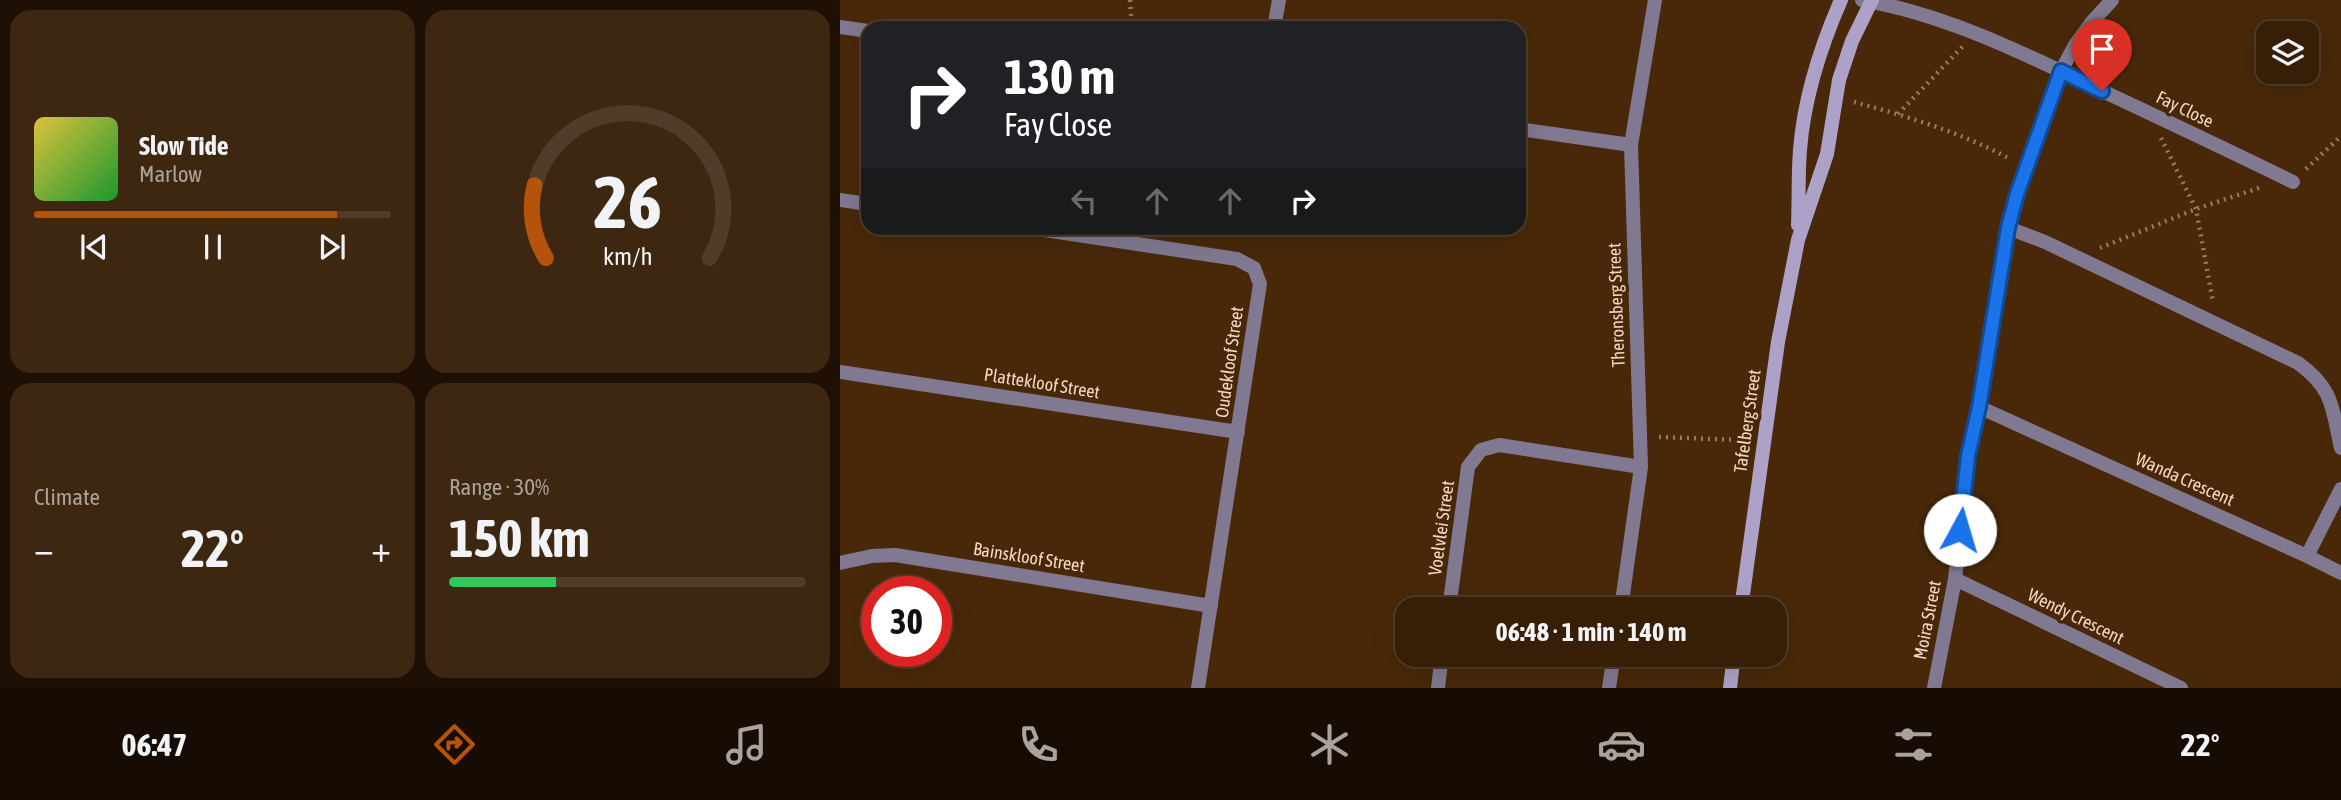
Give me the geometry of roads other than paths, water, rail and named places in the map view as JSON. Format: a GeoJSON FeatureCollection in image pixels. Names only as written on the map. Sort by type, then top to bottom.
{"type":"FeatureCollection","features":[{"type":"Feature","properties":{"kind":"street"},"geometry":{"type":"LineString","coordinates":[[1275,21],[1279,0]]}},
{"type":"Feature","properties":{"kind":"street","name":"Theronsberg Street"},"geometry":{"type":"LineString","coordinates":[[1622,597],[1641,467],[1631,145],[1655,0]]}},
{"type":"Feature","properties":{"kind":"street","name":"Tafelberg Street"},"geometry":{"type":"LineString","coordinates":[[1798,240],[1800,148],[1811,85],[1826,33],[1841,0]]}},
{"type":"Feature","properties":{"kind":"street","name":"Moira Street"},"geometry":{"type":"LineString","coordinates":[[1934,688],[1955,579],[1968,456],[1979,407],[2008,228],[2017,194],[2061,71],[2083,34],[2112,0]]}},
{"type":"Feature","properties":{"kind":"street","name":"Tafelberg Street"},"geometry":{"type":"LineString","coordinates":[[1743,597],[1778,342],[1798,240],[1827,154],[1839,80],[1868,1]]}},
{"type":"Feature","properties":{"kind":"street","name":"Fay Close"},"geometry":{"type":"LineString","coordinates":[[1868,1],[1908,10],[1975,33],[2293,182]]}},
{"type":"Feature","properties":{"kind":"street"},"geometry":{"type":"LineString","coordinates":[[840,27],[861,31]]}},
{"type":"Feature","properties":{"kind":"street"},"geometry":{"type":"LineString","coordinates":[[1526,130],[1631,145]]}},
{"type":"Feature","properties":{"kind":"street"},"geometry":{"type":"LineString","coordinates":[[840,200],[861,203]]}},
{"type":"Feature","properties":{"kind":"street"},"geometry":{"type":"LineString","coordinates":[[2008,228],[2045,242],[2298,363],[2316,376],[2329,395],[2341,448]]}},
{"type":"Feature","properties":{"kind":"street","name":"Oudekloof Street"},"geometry":{"type":"LineString","coordinates":[[1089,235],[1237,259],[1254,268],[1260,284],[1198,688]]}},
{"type":"Feature","properties":{"kind":"street","name":"Plattekloof Street"},"geometry":{"type":"LineString","coordinates":[[840,372],[1238,432]]}},
{"type":"Feature","properties":{"kind":"street","name":"Wanda Crescent"},"geometry":{"type":"LineString","coordinates":[[1979,407],[2341,573]]}},
{"type":"Feature","properties":{"kind":"street","name":"Voelvlei Street"},"geometry":{"type":"LineString","coordinates":[[1451,597],[1468,467],[1481,450],[1499,445],[1641,467]]}},
{"type":"Feature","properties":{"kind":"street"},"geometry":{"type":"LineString","coordinates":[[2307,556],[2341,489]]}},
{"type":"Feature","properties":{"kind":"street","name":"Bainskloof Street"},"geometry":{"type":"LineString","coordinates":[[840,563],[872,556],[895,555],[1211,606]]}},
{"type":"Feature","properties":{"kind":"street","name":"Wendy Crescent"},"geometry":{"type":"LineString","coordinates":[[1955,579],[2181,688]]}},
{"type":"Feature","properties":{"kind":"street"},"geometry":{"type":"LineString","coordinates":[[1438,688],[1441,667]]}},
{"type":"Feature","properties":{"kind":"street"},"geometry":{"type":"LineString","coordinates":[[1609,688],[1612,667]]}},
{"type":"Feature","properties":{"kind":"street"},"geometry":{"type":"LineString","coordinates":[[1730,688],[1732,667]]}}]}
